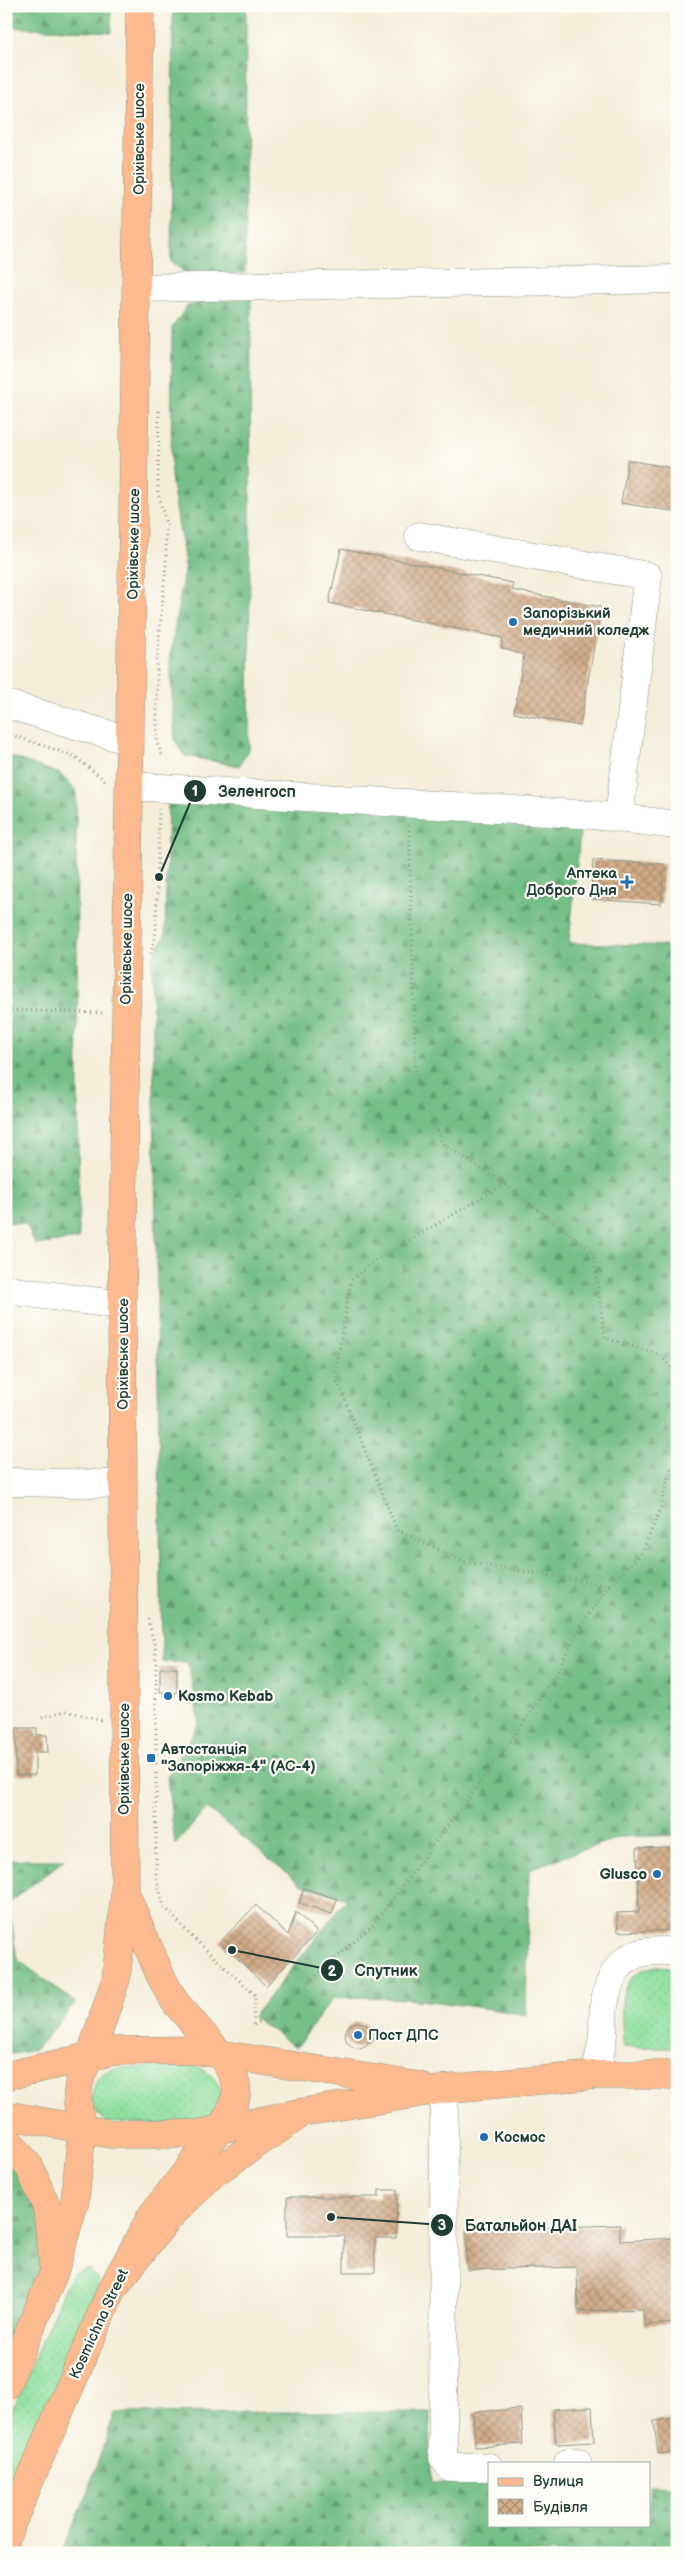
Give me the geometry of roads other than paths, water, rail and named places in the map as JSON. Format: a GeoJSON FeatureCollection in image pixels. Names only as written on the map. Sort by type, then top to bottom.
{"type":"FeatureCollection","features":[{"type":"Feature","properties":{"kind":"main road","name":"Оріхівське шосе"},"geometry":{"type":"LineString","coordinates":[[82,2130],[76,2094],[81,2074],[90,2058],[116,1979],[125,1892],[119,784],[130,741],[138,288],[140,6]]}},
{"type":"Feature","properties":{"kind":"main road","name":"Оріхівське шосе"},"geometry":{"type":"LineString","coordinates":[[125,1892],[161,1976],[175,2002],[219,2054]]}},
{"type":"Feature","properties":{"kind":"main road"},"geometry":{"type":"LineString","coordinates":[[6,2076],[114,2051],[194,2050],[444,2089]]}},
{"type":"Feature","properties":{"kind":"main road","name":"Kosmichna Street"},"geometry":{"type":"LineString","coordinates":[[6,2536],[112,2291],[152,2215],[220,2129],[234,2107],[237,2092],[234,2074],[219,2054]]}},
{"type":"Feature","properties":{"kind":"main road"},"geometry":{"type":"LineString","coordinates":[[6,2115],[111,2134],[197,2134],[304,2112],[444,2089],[595,2075],[677,2075]]}},
{"type":"Feature","properties":{"kind":"main road"},"geometry":{"type":"LineString","coordinates":[[112,2291],[167,2219],[215,2172],[304,2112]]}},
{"type":"Feature","properties":{"kind":"main road"},"geometry":{"type":"LineString","coordinates":[[6,2386],[54,2272],[75,2200],[82,2130]]}},
{"type":"Feature","properties":{"kind":"main road"},"geometry":{"type":"LineString","coordinates":[[6,2138],[29,2166],[47,2208],[54,2272]]}},
{"type":"Feature","properties":{"kind":"street"},"geometry":{"type":"LineString","coordinates":[[138,288],[677,279]]}},
{"type":"Feature","properties":{"kind":"street"},"geometry":{"type":"LineString","coordinates":[[420,536],[648,576],[618,818]]}},
{"type":"Feature","properties":{"kind":"street"},"geometry":{"type":"LineString","coordinates":[[6,704],[130,741]]}},
{"type":"Feature","properties":{"kind":"street"},"geometry":{"type":"LineString","coordinates":[[119,784],[409,802],[618,818],[676,825]]}},
{"type":"Feature","properties":{"kind":"street"},"geometry":{"type":"LineString","coordinates":[[6,1290],[122,1305]]}},
{"type":"Feature","properties":{"kind":"street"},"geometry":{"type":"LineString","coordinates":[[6,1482],[123,1484]]}},
{"type":"Feature","properties":{"kind":"street"},"geometry":{"type":"LineString","coordinates":[[595,2075],[603,2036],[605,2000],[616,1968],[634,1955],[654,1949],[677,1952]]}},
{"type":"Feature","properties":{"kind":"street"},"geometry":{"type":"LineString","coordinates":[[444,2089],[443,2457],[450,2467],[488,2468]]}},
{"type":"Feature","properties":{"kind":"place","name":"Запорізький медичний коледж"},"geometry":{"type":"Point","coordinates":[513,622]}},
{"type":"Feature","properties":{"kind":"place","name":"Зеленгосп"},"geometry":{"type":"Point","coordinates":[159,877]}},
{"type":"Feature","properties":{"kind":"place","name":"Аптека Доброго Дня"},"geometry":{"type":"Point","coordinates":[627,882]}},
{"type":"Feature","properties":{"kind":"place","name":"Kosmo Kebab"},"geometry":{"type":"Point","coordinates":[168,1696]}},
{"type":"Feature","properties":{"kind":"place","name":"Автостанція \"Запоріжжя-4\" (АС-4)"},"geometry":{"type":"Point","coordinates":[151,1758]}},
{"type":"Feature","properties":{"kind":"place","name":"Glusco"},"geometry":{"type":"Point","coordinates":[657,1874]}},
{"type":"Feature","properties":{"kind":"place","name":"Спутник"},"geometry":{"type":"Point","coordinates":[232,1950]}},
{"type":"Feature","properties":{"kind":"place","name":"Пост ДПС"},"geometry":{"type":"Point","coordinates":[358,2035]}},
{"type":"Feature","properties":{"kind":"place","name":"Космос"},"geometry":{"type":"Point","coordinates":[484,2137]}},
{"type":"Feature","properties":{"kind":"place","name":"Батальйон ДАI"},"geometry":{"type":"Point","coordinates":[331,2217]}}]}
